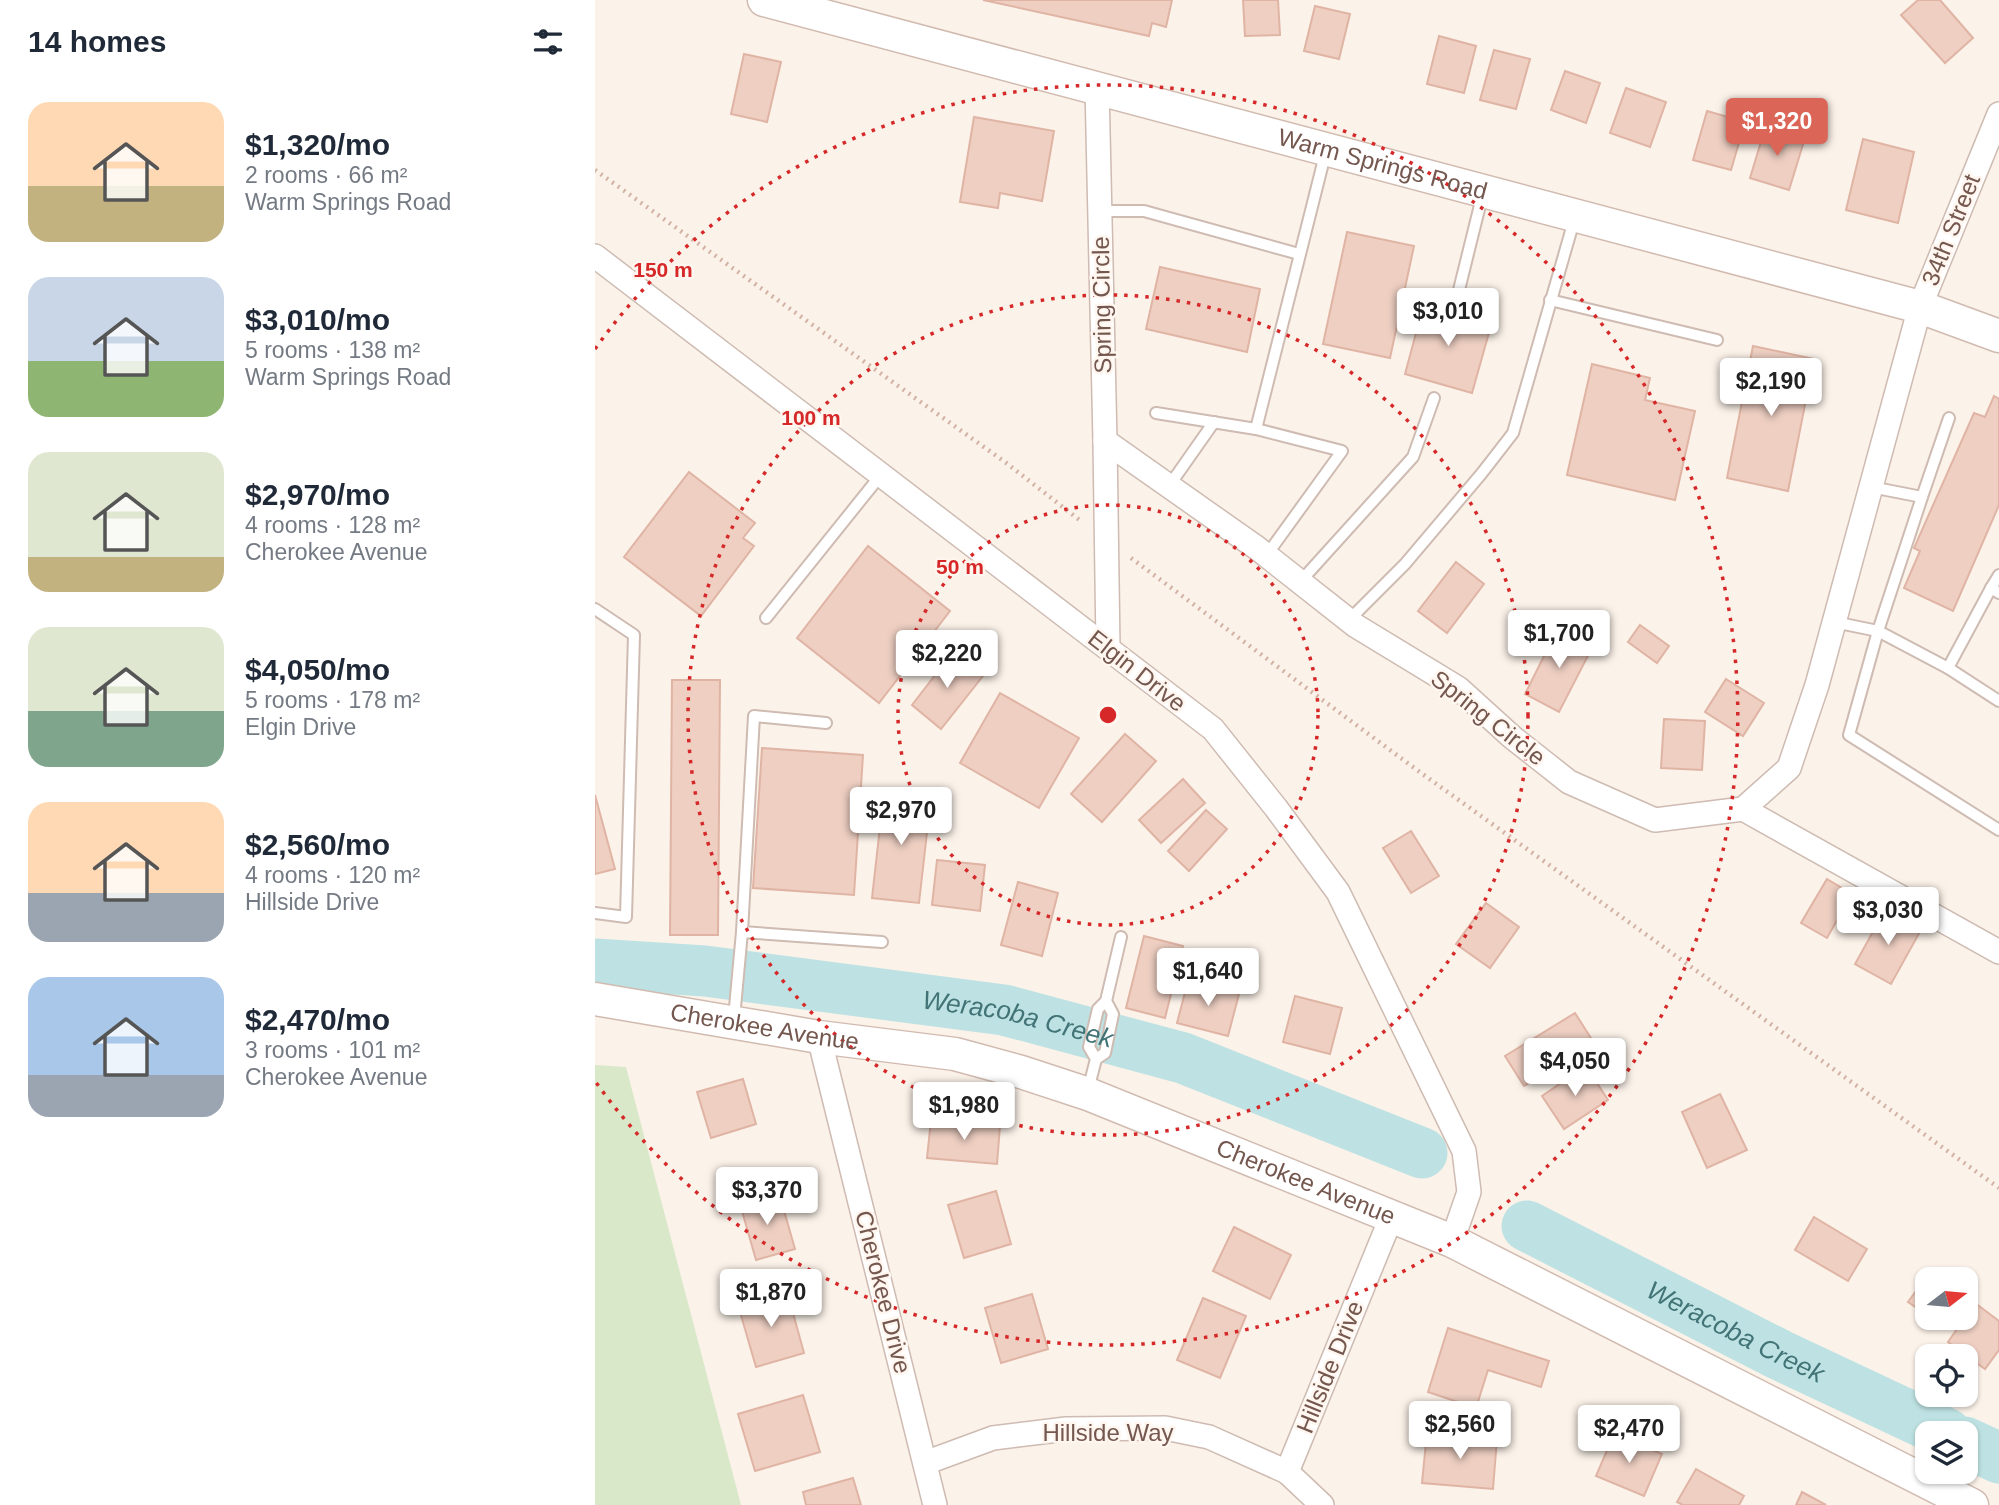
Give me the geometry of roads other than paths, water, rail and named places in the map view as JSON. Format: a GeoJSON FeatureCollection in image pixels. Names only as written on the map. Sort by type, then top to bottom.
{"type":"FeatureCollection","features":[{"type":"Feature","properties":{"kind":"street","name":"Warm Springs Road"},"geometry":{"type":"LineString","coordinates":[[764,0],[1920,307],[1999,336]]}},
{"type":"Feature","properties":{"kind":"street","name":"Spring Circle"},"geometry":{"type":"LineString","coordinates":[[1097,87],[1105,440],[1266,556],[1348,620],[1458,688],[1512,737],[1569,782],[1655,820],[1744,809]]}},
{"type":"Feature","properties":{"kind":"street","name":"34th Street"},"geometry":{"type":"LineString","coordinates":[[1920,307],[1999,114]]}},
{"type":"Feature","properties":{"kind":"street","name":"Elgin Drive"},"geometry":{"type":"LineString","coordinates":[[595,256],[1213,729],[1338,892],[1464,1151],[1469,1192],[1452,1241]]}},
{"type":"Feature","properties":{"kind":"street"},"geometry":{"type":"LineString","coordinates":[[1920,307],[1817,685],[1789,768],[1744,809],[1999,952]]}},
{"type":"Feature","properties":{"kind":"street"},"geometry":{"type":"LineString","coordinates":[[1105,440],[1108,648]]}},
{"type":"Feature","properties":{"kind":"street","name":"Cherokee Avenue"},"geometry":{"type":"LineString","coordinates":[[595,999],[735,1007],[820,1037],[955,1054],[1088,1094],[1452,1241],[1972,1505]]}},
{"type":"Feature","properties":{"kind":"street","name":"Cherokee Drive"},"geometry":{"type":"LineString","coordinates":[[820,1037],[935,1505]]}},
{"type":"Feature","properties":{"kind":"street","name":"Hillside Drive"},"geometry":{"type":"LineString","coordinates":[[1287,1472],[1391,1218]]}},
{"type":"Feature","properties":{"kind":"street","name":"Hillside Way"},"geometry":{"type":"LineString","coordinates":[[925,1463],[993,1438],[1066,1429],[1165,1428],[1209,1437],[1287,1472]]}},
{"type":"Feature","properties":{"kind":"street"},"geometry":{"type":"LineString","coordinates":[[1287,1472],[1322,1505]]}},
{"type":"Feature","properties":{"kind":"lane"},"geometry":{"type":"LineString","coordinates":[[1256,429],[1326,148]]}},
{"type":"Feature","properties":{"kind":"lane"},"geometry":{"type":"LineString","coordinates":[[1459,290],[1484,190]]}},
{"type":"Feature","properties":{"kind":"lane"},"geometry":{"type":"LineString","coordinates":[[1100,211],[1144,211],[1300,254]]}},
{"type":"Feature","properties":{"kind":"lane"},"geometry":{"type":"LineString","coordinates":[[1348,620],[1405,564],[1513,433],[1576,214]]}},
{"type":"Feature","properties":{"kind":"lane"},"geometry":{"type":"LineString","coordinates":[[1550,300],[1717,341]]}},
{"type":"Feature","properties":{"kind":"lane"},"geometry":{"type":"LineString","coordinates":[[1300,582],[1413,457],[1434,398]]}},
{"type":"Feature","properties":{"kind":"lane"},"geometry":{"type":"LineString","coordinates":[[1156,413],[1256,429],[1342,452],[1266,556]]}},
{"type":"Feature","properties":{"kind":"lane"},"geometry":{"type":"LineString","coordinates":[[1949,418],[1878,631],[1849,735],[1999,830]]}},
{"type":"Feature","properties":{"kind":"lane"},"geometry":{"type":"LineString","coordinates":[[1169,486],[1214,422]]}},
{"type":"Feature","properties":{"kind":"lane"},"geometry":{"type":"LineString","coordinates":[[766,618],[880,476]]}},
{"type":"Feature","properties":{"kind":"lane"},"geometry":{"type":"LineString","coordinates":[[1871,486],[1922,498]]}},
{"type":"Feature","properties":{"kind":"lane"},"geometry":{"type":"LineString","coordinates":[[1948,668],[1995,591],[1999,575]]}},
{"type":"Feature","properties":{"kind":"lane"},"geometry":{"type":"LineString","coordinates":[[595,609],[634,635],[626,916],[595,914]]}},
{"type":"Feature","properties":{"kind":"lane"},"geometry":{"type":"LineString","coordinates":[[1834,622],[1878,631],[1948,668],[1999,701]]}},
{"type":"Feature","properties":{"kind":"lane"},"geometry":{"type":"LineString","coordinates":[[735,1007],[754,716],[826,723]]}},
{"type":"Feature","properties":{"kind":"lane"},"geometry":{"type":"LineString","coordinates":[[742,932],[882,942]]}},
{"type":"Feature","properties":{"kind":"lane"},"geometry":{"type":"LineString","coordinates":[[1088,1094],[1095,1059],[1089,1047],[1098,1009],[1107,1001],[1121,937]]}},
{"type":"Feature","properties":{"kind":"lane"},"geometry":{"type":"LineString","coordinates":[[1095,1059],[1105,1053],[1108,1040],[1113,1014],[1107,1001]]}},
{"type":"Feature","properties":{"kind":"waterway","name":"Weracoba Creek"},"geometry":{"type":"LineString","coordinates":[[595,964],[705,971],[1004,1010],[1183,1058],[1422,1153]]}},
{"type":"Feature","properties":{"kind":"waterway","name":"Weracoba Creek"},"geometry":{"type":"LineString","coordinates":[[1527,1226],[1780,1355],[1920,1421]]}},
{"type":"Feature","properties":{"kind":"waterway","name":"Weracoba Creek"},"geometry":{"type":"LineString","coordinates":[[1978,1448],[1999,1458]]}}]}
